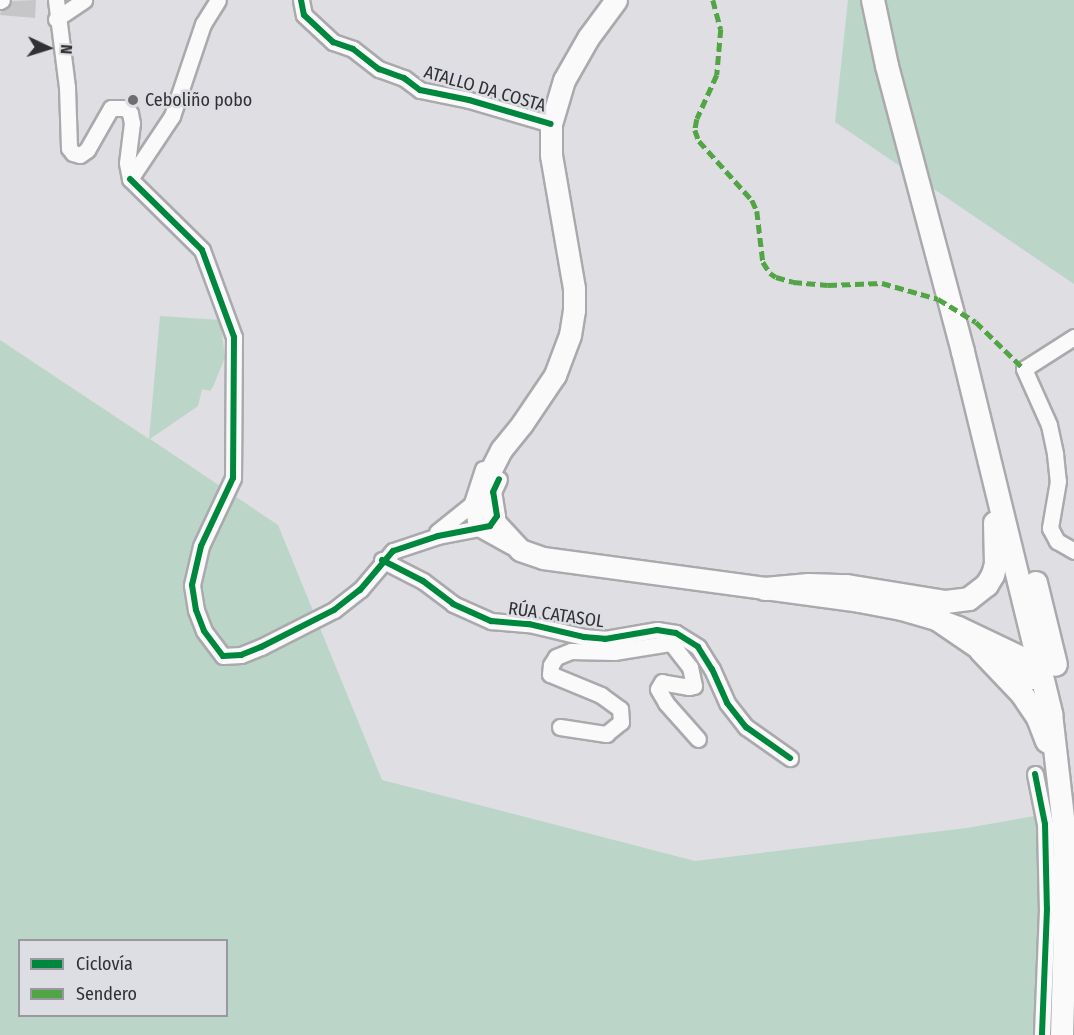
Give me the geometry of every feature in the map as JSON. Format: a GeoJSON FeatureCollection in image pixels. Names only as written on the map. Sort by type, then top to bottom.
{"type":"FeatureCollection","features":[{"type":"Feature","properties":{"kind":"main road"},"geometry":{"type":"LineString","coordinates":[[616,0],[588,38],[564,80],[551,124],[551,155],[574,288],[574,310],[570,334],[555,375],[522,424],[501,450],[488,475],[486,511],[507,539],[588,565],[877,604],[936,619],[986,640],[1023,658],[1051,681],[1071,760]]}},
{"type":"Feature","properties":{"kind":"main road"},"geometry":{"type":"LineString","coordinates":[[873,0],[893,65],[964,352],[1042,672],[1058,758],[1064,826],[1065,885],[1052,1010],[1062,1035]]}},
{"type":"Feature","properties":{"kind":"main road"},"geometry":{"type":"LineString","coordinates":[[886,0],[893,65],[938,255],[946,310],[964,352],[1017,516],[1054,655],[1071,760],[1074,842]]}},
{"type":"Feature","properties":{"kind":"main road"},"geometry":{"type":"LineString","coordinates":[[765,589],[809,585],[847,586],[959,602],[969,599],[987,585],[996,564],[997,536],[964,352]]}},
{"type":"Feature","properties":{"kind":"main road"},"geometry":{"type":"LineString","coordinates":[[520,543],[504,514],[498,492],[498,478],[506,454],[522,424]]}},
{"type":"Feature","properties":{"kind":"main road"},"geometry":{"type":"LineString","coordinates":[[936,619],[981,651],[1026,677],[1032,678],[1042,672],[1045,654],[1022,560],[1017,516]]}},
{"type":"Feature","properties":{"kind":"main road"},"geometry":{"type":"LineString","coordinates":[[981,651],[1022,694],[1038,718],[1046,738],[1058,802],[1065,885]]}},
{"type":"Feature","properties":{"kind":"street"},"geometry":{"type":"LineString","coordinates":[[84,0],[56,7],[67,87],[69,148],[73,153],[80,155],[87,150],[111,108],[125,108],[130,113],[132,123],[127,163],[130,179],[202,250],[234,337],[233,478],[201,546],[192,585],[196,610],[204,631],[223,656],[241,655],[334,610],[360,590],[382,560],[393,551],[421,540],[460,530],[486,511],[498,478]]}},
{"type":"Feature","properties":{"kind":"street"},"geometry":{"type":"LineString","coordinates":[[130,179],[172,116],[203,24],[219,0]]}},
{"type":"Feature","properties":{"kind":"street","name":"ATALLO DA COSTA"},"geometry":{"type":"LineString","coordinates":[[301,0],[304,15],[333,42],[353,49],[380,69],[404,78],[420,90],[479,102],[551,124]]}},
{"type":"Feature","properties":{"kind":"street"},"geometry":{"type":"LineString","coordinates":[[1074,337],[1024,369],[1049,425],[1055,454],[1058,481],[1050,528],[1057,542],[1074,551]]}},
{"type":"Feature","properties":{"kind":"street"},"geometry":{"type":"LineString","coordinates":[[421,540],[446,526],[486,511]]}},
{"type":"Feature","properties":{"kind":"street","name":"RÚA CATASOL"},"geometry":{"type":"LineString","coordinates":[[382,560],[423,581],[453,604],[491,621],[529,624],[584,637],[606,639],[657,630],[674,638]]}},
{"type":"Feature","properties":{"kind":"street"},"geometry":{"type":"LineString","coordinates":[[674,638],[690,667],[694,686],[662,682],[658,689],[666,702],[698,739]]}},
{"type":"Feature","properties":{"kind":"street"},"geometry":{"type":"LineString","coordinates":[[560,728],[606,734],[621,722],[620,709],[601,695],[550,674],[551,665],[556,657],[571,651],[614,652],[674,638],[698,647],[712,669],[727,703],[746,727],[790,758]]}},
{"type":"Feature","properties":{"kind":"street"},"geometry":{"type":"LineString","coordinates":[[1035,774],[1045,824],[1052,1010],[1042,1035]]}},
{"type":"Feature","properties":{"kind":"green space"},"geometry":{"type":"Polygon","coordinates":[[[848,0],[1074,0],[1074,284],[835,122],[848,0]]]}},
{"type":"Feature","properties":{"kind":"green space"},"geometry":{"type":"Polygon","coordinates":[[[160,316],[220,320],[225,357],[213,387],[210,391],[202,389],[198,406],[150,439],[278,525],[382,780],[695,861],[967,828],[1074,809],[1074,1035],[0,1035],[0,340],[149,439],[160,316]]]}},
{"type":"Feature","properties":{"kind":"building"},"geometry":{"type":"Polygon","coordinates":[[[36,0],[35,18],[0,15],[1,10],[10,6],[12,1],[36,0]]]}},
{"type":"Feature","properties":{"kind":"marked path"},"geometry":{"type":"LineString","coordinates":[[713,0],[721,29],[717,75],[697,119],[695,130],[699,141],[752,200],[757,211],[763,262],[770,273],[793,282],[828,285],[882,283],[938,299],[976,322],[1024,369]]}},
{"type":"Feature","properties":{"kind":"cycle path"},"geometry":{"type":"LineString","coordinates":[[301,0],[304,15],[333,42],[353,49],[379,69],[404,78],[420,90],[469,100],[551,124]]}},
{"type":"Feature","properties":{"kind":"cycle path"},"geometry":{"type":"LineString","coordinates":[[130,179],[202,250],[234,337],[233,478],[201,546],[192,585],[196,610],[204,631],[223,656],[241,655],[261,647],[334,610],[360,590],[393,551],[438,536],[490,526],[497,516],[493,492],[499,479]]}},
{"type":"Feature","properties":{"kind":"cycle path"},"geometry":{"type":"LineString","coordinates":[[382,560],[423,581],[453,604],[491,621],[529,624],[584,637],[605,639],[657,630],[676,633],[698,647],[712,669],[727,703],[746,727],[790,758]]}},
{"type":"Feature","properties":{"kind":"cycle path"},"geometry":{"type":"LineString","coordinates":[[1035,774],[1045,824],[1047,909],[1042,1035]]}},
{"type":"Feature","properties":{"kind":"place","name":"Ceboliño pobo"},"geometry":{"type":"Point","coordinates":[133,100]}}]}
